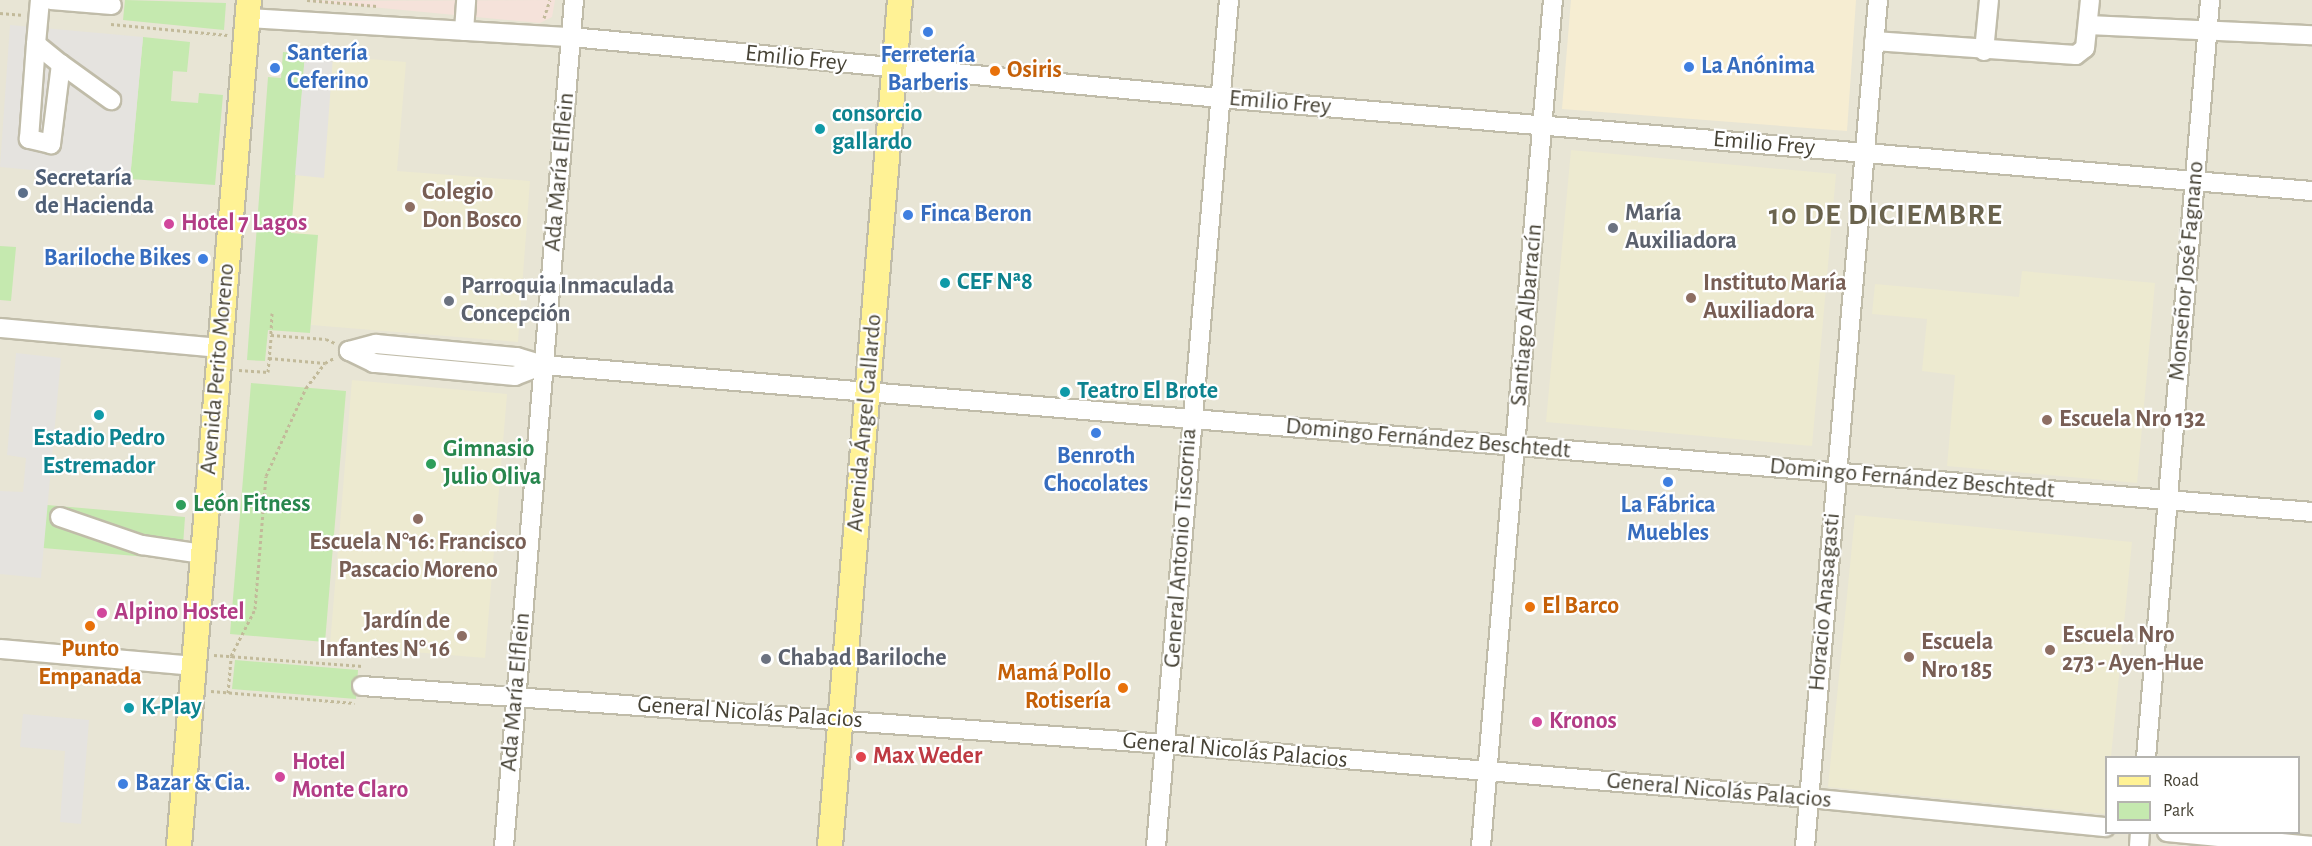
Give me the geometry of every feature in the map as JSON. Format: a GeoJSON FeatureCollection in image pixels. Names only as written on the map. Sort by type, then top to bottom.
{"type":"FeatureCollection","features":[{"type":"Feature","properties":{"kind":"main road","name":"Avenida Ángel Gallardo"},"geometry":{"type":"LineString","coordinates":[[830,846],[900,0]]}},
{"type":"Feature","properties":{"kind":"main road","name":"Avenida Perito Moreno"},"geometry":{"type":"LineString","coordinates":[[179,846],[248,18]]}},
{"type":"Feature","properties":{"kind":"street"},"geometry":{"type":"LineString","coordinates":[[40,0],[31,142],[54,143],[61,64]]}},
{"type":"Feature","properties":{"kind":"street"},"geometry":{"type":"LineString","coordinates":[[51,0],[112,5]]}},
{"type":"Feature","properties":{"kind":"street"},"geometry":{"type":"LineString","coordinates":[[464,31],[466,0]]}},
{"type":"Feature","properties":{"kind":"street","name":"Ada María Elflein"},"geometry":{"type":"LineString","coordinates":[[504,846],[574,0]]}},
{"type":"Feature","properties":{"kind":"street","name":"General Antonio Tiscornia"},"geometry":{"type":"LineString","coordinates":[[1156,846],[1191,418],[1229,0]]}},
{"type":"Feature","properties":{"kind":"street","name":"Santiago Albarracín"},"geometry":{"type":"LineString","coordinates":[[1481,846],[1545,126],[1554,0]]}},
{"type":"Feature","properties":{"kind":"street","name":"Horacio Anasagasti"},"geometry":{"type":"LineString","coordinates":[[1805,846],[1878,0]]}},
{"type":"Feature","properties":{"kind":"street"},"geometry":{"type":"LineString","coordinates":[[1984,51],[1989,0]]}},
{"type":"Feature","properties":{"kind":"street"},"geometry":{"type":"LineString","coordinates":[[1874,41],[1984,51],[2076,56],[2085,48],[2090,0]]}},
{"type":"Feature","properties":{"kind":"street","name":"Monseñor José Fagnano"},"geometry":{"type":"LineString","coordinates":[[2146,756],[2210,0]]}},
{"type":"Feature","properties":{"kind":"street","name":"Emilio Frey"},"geometry":{"type":"LineString","coordinates":[[248,18],[571,37],[1220,98],[2312,191]]}},
{"type":"Feature","properties":{"kind":"street"},"geometry":{"type":"LineString","coordinates":[[2088,25],[2312,35]]}},
{"type":"Feature","properties":{"kind":"street"},"geometry":{"type":"LineString","coordinates":[[36,44],[111,100]]}},
{"type":"Feature","properties":{"kind":"street"},"geometry":{"type":"LineString","coordinates":[[0,328],[218,358]]}},
{"type":"Feature","properties":{"kind":"street","name":"Domingo Fernández Beschtedt"},"geometry":{"type":"LineString","coordinates":[[543,365],[515,376],[374,363],[349,351],[376,344],[517,357],[543,365],[868,390],[1516,448],[2312,512]]}},
{"type":"Feature","properties":{"kind":"street"},"geometry":{"type":"LineString","coordinates":[[60,518],[142,545],[202,554]]}},
{"type":"Feature","properties":{"kind":"street"},"geometry":{"type":"LineString","coordinates":[[0,649],[194,666]]}},
{"type":"Feature","properties":{"kind":"street","name":"General Nicolás Palacios"},"geometry":{"type":"LineString","coordinates":[[363,695],[516,698],[841,719],[1809,798],[2105,827]]}},
{"type":"Feature","properties":{"kind":"street"},"geometry":{"type":"LineString","coordinates":[[2188,834],[2312,846]]}},
{"type":"Feature","properties":{"kind":"path"},"geometry":{"type":"LineString","coordinates":[[99,23],[248,18]]}},
{"type":"Feature","properties":{"kind":"path"},"geometry":{"type":"LineString","coordinates":[[218,358],[268,372],[272,313]]}},
{"type":"Feature","properties":{"kind":"path"},"geometry":{"type":"LineString","coordinates":[[271,335],[326,339]]}},
{"type":"Feature","properties":{"kind":"path"},"geometry":{"type":"LineString","coordinates":[[269,358],[325,363],[306,388],[266,476],[255,609],[231,656],[228,693],[363,695]]}},
{"type":"Feature","properties":{"kind":"path"},"geometry":{"type":"LineString","coordinates":[[231,656],[369,667]]}},
{"type":"Feature","properties":{"kind":"shaded area"},"geometry":{"type":"Polygon","coordinates":[[[0,0],[2312,0],[2312,846],[0,846],[0,0]]]}},
{"type":"Feature","properties":{"kind":"shaded area"},"geometry":{"type":"Polygon","coordinates":[[[555,0],[552,17],[540,23],[308,1],[555,0]]]}},
{"type":"Feature","properties":{"kind":"shaded area","name":"La Anónima"},"geometry":{"type":"Polygon","coordinates":[[[1571,0],[1856,0],[1847,131],[1562,109],[1571,0]]]}},
{"type":"Feature","properties":{"kind":"shaded area"},"geometry":{"type":"Polygon","coordinates":[[[10,25],[143,37],[130,179],[0,167],[10,25]]]}},
{"type":"Feature","properties":{"kind":"shaded area","name":"Colegio Don Bosco"},"geometry":{"type":"Polygon","coordinates":[[[305,54],[406,62],[397,171],[530,181],[518,342],[311,325],[318,236],[291,233],[305,54]]]}},
{"type":"Feature","properties":{"kind":"shaded area"},"geometry":{"type":"Polygon","coordinates":[[[305,54],[333,56],[324,178],[295,175],[305,54]]]}},
{"type":"Feature","properties":{"kind":"shaded area","name":"Instituto María Auxiliadora"},"geometry":{"type":"Polygon","coordinates":[[[1571,150],[1836,174],[1812,446],[1546,422],[1571,150]]]}},
{"type":"Feature","properties":{"kind":"shaded area","name":"Escuela Nro 132"},"geometry":{"type":"Polygon","coordinates":[[[2022,271],[2155,283],[2137,483],[1947,466],[1955,375],[1922,371],[1927,319],[1872,314],[1875,284],[2019,297],[2022,271]]]}},
{"type":"Feature","properties":{"kind":"shaded area"},"geometry":{"type":"Polygon","coordinates":[[[16,353],[61,358],[41,578],[0,574],[0,491],[23,492],[26,458],[7,455],[16,353]]]}},
{"type":"Feature","properties":{"kind":"shaded area","name":"Escuela N°16: Francisco Pascacio Moreno"},"geometry":{"type":"Polygon","coordinates":[[[352,380],[507,394],[485,658],[330,645],[352,380]]]}},
{"type":"Feature","properties":{"kind":"shaded area"},"geometry":{"type":"Polygon","coordinates":[[[1855,515],[2132,542],[2111,756],[2105,756],[2105,814],[1828,787],[1855,515]]]}},
{"type":"Feature","properties":{"kind":"shaded area"},"geometry":{"type":"Polygon","coordinates":[[[23,714],[89,720],[81,824],[60,822],[65,751],[20,747],[23,714]]]}},
{"type":"Feature","properties":{"kind":"green space"},"geometry":{"type":"Polygon","coordinates":[[[125,0],[226,3],[224,30],[123,20],[125,0]]]}},
{"type":"Feature","properties":{"kind":"green space"},"geometry":{"type":"Polygon","coordinates":[[[143,37],[190,42],[187,72],[173,71],[171,101],[198,103],[199,93],[223,95],[215,185],[130,179],[143,37]]]}},
{"type":"Feature","properties":{"kind":"green space"},"geometry":{"type":"Polygon","coordinates":[[[283,52],[305,54],[291,233],[318,235],[310,333],[268,330],[265,361],[247,360],[268,77],[281,78],[283,52]]]}},
{"type":"Feature","properties":{"kind":"green space"},"geometry":{"type":"Polygon","coordinates":[[[0,246],[16,247],[11,301],[0,300],[0,246]]]}},
{"type":"Feature","properties":{"kind":"green space"},"geometry":{"type":"Polygon","coordinates":[[[251,383],[346,391],[325,642],[230,634],[251,383]]]}},
{"type":"Feature","properties":{"kind":"green space"},"geometry":{"type":"Polygon","coordinates":[[[47,505],[185,517],[182,560],[43,548],[47,505]]]}},
{"type":"Feature","properties":{"kind":"green space"},"geometry":{"type":"Polygon","coordinates":[[[235,660],[358,670],[356,699],[232,689],[235,660]]]}},
{"type":"Feature","properties":{"kind":"place","name":"Ferretería Barberis"},"geometry":{"type":"Point","coordinates":[928,32]}},
{"type":"Feature","properties":{"kind":"place","name":"La Anónima"},"geometry":{"type":"Point","coordinates":[1689,67]}},
{"type":"Feature","properties":{"kind":"place","name":"Santería Ceferino"},"geometry":{"type":"Point","coordinates":[275,68]}},
{"type":"Feature","properties":{"kind":"place","name":"Osiris"},"geometry":{"type":"Point","coordinates":[995,71]}},
{"type":"Feature","properties":{"kind":"place","name":"consorcio gallardo"},"geometry":{"type":"Point","coordinates":[820,129]}},
{"type":"Feature","properties":{"kind":"place","name":"Secretaría de Hacienda"},"geometry":{"type":"Point","coordinates":[23,193]}},
{"type":"Feature","properties":{"kind":"place","name":"Colegio Don Bosco"},"geometry":{"type":"Point","coordinates":[410,207]}},
{"type":"Feature","properties":{"kind":"place","name":"Finca Beron"},"geometry":{"type":"Point","coordinates":[908,215]}},
{"type":"Feature","properties":{"kind":"place","name":"Hotel 7 Lagos"},"geometry":{"type":"Point","coordinates":[169,224]}},
{"type":"Feature","properties":{"kind":"place","name":"María Auxiliadora"},"geometry":{"type":"Point","coordinates":[1613,228]}},
{"type":"Feature","properties":{"kind":"place","name":"Bariloche Bikes"},"geometry":{"type":"Point","coordinates":[203,259]}},
{"type":"Feature","properties":{"kind":"place","name":"CEF Nª8"},"geometry":{"type":"Point","coordinates":[945,283]}},
{"type":"Feature","properties":{"kind":"place","name":"Instituto María Auxiliadora"},"geometry":{"type":"Point","coordinates":[1691,298]}},
{"type":"Feature","properties":{"kind":"place","name":"Parroquia Inmaculada Concepción"},"geometry":{"type":"Point","coordinates":[449,301]}},
{"type":"Feature","properties":{"kind":"place","name":"Teatro El Brote"},"geometry":{"type":"Point","coordinates":[1065,392]}},
{"type":"Feature","properties":{"kind":"place","name":"Estadio Pedro Estremador"},"geometry":{"type":"Point","coordinates":[99,415]}},
{"type":"Feature","properties":{"kind":"place","name":"Escuela Nro 132"},"geometry":{"type":"Point","coordinates":[2047,420]}},
{"type":"Feature","properties":{"kind":"place","name":"Benroth Chocolates"},"geometry":{"type":"Point","coordinates":[1096,433]}},
{"type":"Feature","properties":{"kind":"place","name":"Gimnasio Julio Oliva"},"geometry":{"type":"Point","coordinates":[431,464]}},
{"type":"Feature","properties":{"kind":"place","name":"La Fábrica Muebles"},"geometry":{"type":"Point","coordinates":[1668,482]}},
{"type":"Feature","properties":{"kind":"place","name":"León Fitness"},"geometry":{"type":"Point","coordinates":[181,505]}},
{"type":"Feature","properties":{"kind":"place","name":"Escuela N°16: Francisco Pascacio Moreno"},"geometry":{"type":"Point","coordinates":[418,519]}},
{"type":"Feature","properties":{"kind":"place","name":"El Barco"},"geometry":{"type":"Point","coordinates":[1530,607]}},
{"type":"Feature","properties":{"kind":"place","name":"Alpino Hostel"},"geometry":{"type":"Point","coordinates":[102,613]}},
{"type":"Feature","properties":{"kind":"place","name":"Punto Empanada"},"geometry":{"type":"Point","coordinates":[90,626]}},
{"type":"Feature","properties":{"kind":"place","name":"Jardín de Infantes N° 16"},"geometry":{"type":"Point","coordinates":[462,636]}},
{"type":"Feature","properties":{"kind":"place","name":"Escuela Nro 273 - Ayen-Hue"},"geometry":{"type":"Point","coordinates":[2050,650]}},
{"type":"Feature","properties":{"kind":"place","name":"Escuela Nro 185"},"geometry":{"type":"Point","coordinates":[1909,657]}},
{"type":"Feature","properties":{"kind":"place","name":"Chabad Bariloche"},"geometry":{"type":"Point","coordinates":[766,659]}},
{"type":"Feature","properties":{"kind":"place","name":"Mamá Pollo Rotisería"},"geometry":{"type":"Point","coordinates":[1123,688]}},
{"type":"Feature","properties":{"kind":"place","name":"K-Play"},"geometry":{"type":"Point","coordinates":[129,708]}},
{"type":"Feature","properties":{"kind":"place","name":"Kronos"},"geometry":{"type":"Point","coordinates":[1537,722]}},
{"type":"Feature","properties":{"kind":"place","name":"Max Weder"},"geometry":{"type":"Point","coordinates":[861,757]}},
{"type":"Feature","properties":{"kind":"place","name":"Hotel Monte Claro"},"geometry":{"type":"Point","coordinates":[280,777]}},
{"type":"Feature","properties":{"kind":"place","name":"Bazar & Cia."},"geometry":{"type":"Point","coordinates":[123,784]}},
{"type":"Feature","properties":{"kind":"district","name":"10 DE DICIEMBRE"},"geometry":{"type":"Point","coordinates":[1886,215]}}]}
